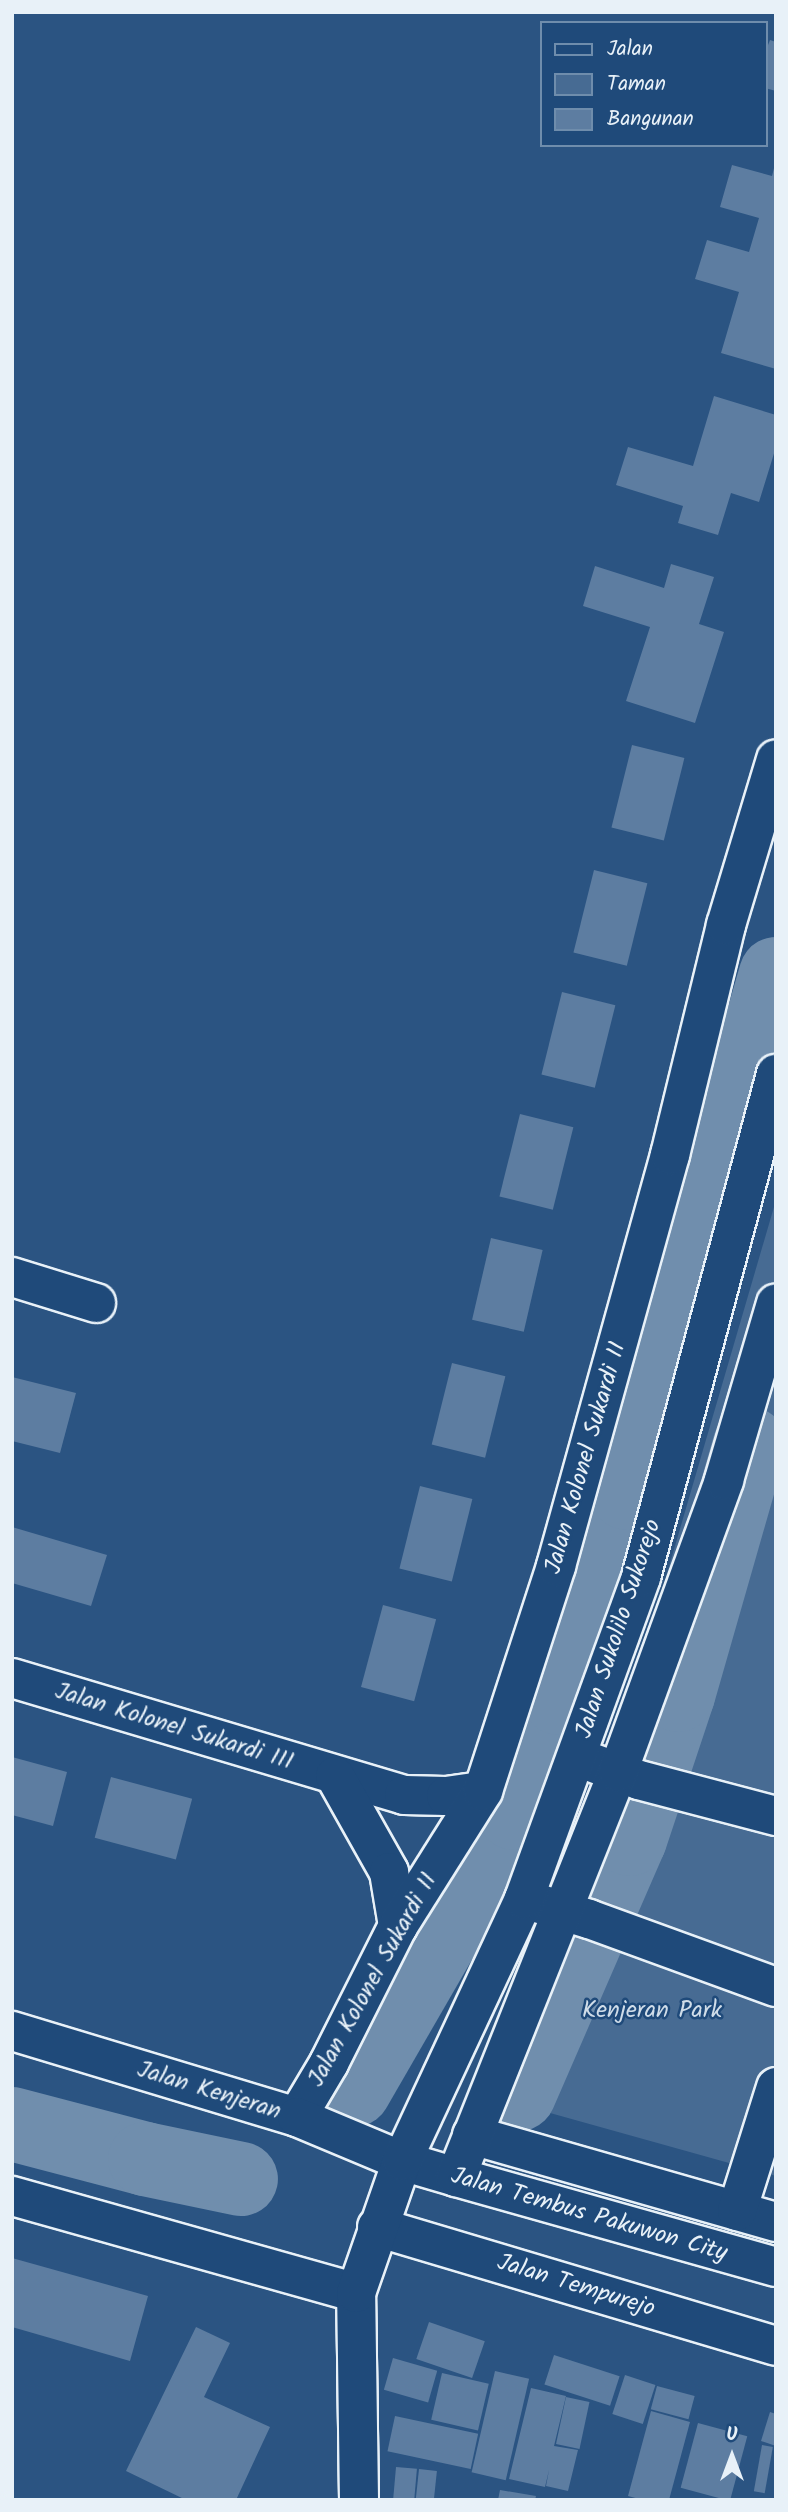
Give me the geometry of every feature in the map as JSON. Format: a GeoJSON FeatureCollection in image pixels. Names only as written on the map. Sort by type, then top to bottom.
{"type":"FeatureCollection","features":[{"type":"Feature","properties":{"kind":"main road","name":"Jalan Kolonel Sukardi II"},"geometry":{"type":"LineString","coordinates":[[297,2117],[329,2063],[398,1926],[483,1791],[556,1566],[670,1155],[726,925],[776,759]]}},
{"type":"Feature","properties":{"kind":"main road","name":"Jalan Sukolilo Sukorejo"},"geometry":{"type":"LineString","coordinates":[[356,2293],[402,2161],[524,1899],[641,1577],[776,1074]]}},
{"type":"Feature","properties":{"kind":"main road"},"geometry":{"type":"LineString","coordinates":[[12,1277],[96,1303]]}},
{"type":"Feature","properties":{"kind":"main road","name":"Jalan Sukolilo Sukorejo"},"geometry":{"type":"LineString","coordinates":[[456,2177],[472,2135],[585,1918],[638,1779],[776,1303]]}},
{"type":"Feature","properties":{"kind":"main road","name":"Jalan Kolonel Sukardi III"},"geometry":{"type":"LineString","coordinates":[[12,1678],[404,1795],[446,1796],[483,1791]]}},
{"type":"Feature","properties":{"kind":"main road"},"geometry":{"type":"LineString","coordinates":[[577,1757],[638,1779],[776,1816]]}},
{"type":"Feature","properties":{"kind":"main road"},"geometry":{"type":"LineString","coordinates":[[335,1776],[389,1872],[398,1926]]}},
{"type":"Feature","properties":{"kind":"main road"},"geometry":{"type":"LineString","coordinates":[[524,1899],[585,1918],[776,1987]]}},
{"type":"Feature","properties":{"kind":"main road","name":"Jalan Kenjeran"},"geometry":{"type":"LineString","coordinates":[[12,2031],[297,2117],[402,2161]]}},
{"type":"Feature","properties":{"kind":"main road"},"geometry":{"type":"LineString","coordinates":[[737,2211],[776,2087]]}},
{"type":"Feature","properties":{"kind":"main road","name":"Jalan Tembus Pakuwon City"},"geometry":{"type":"LineString","coordinates":[[423,2116],[472,2135],[776,2222]]}},
{"type":"Feature","properties":{"kind":"main road","name":"Jalan Tembus Pakuwon City"},"geometry":{"type":"LineString","coordinates":[[402,2161],[776,2267]]}},
{"type":"Feature","properties":{"kind":"main road"},"geometry":{"type":"LineString","coordinates":[[12,2196],[356,2293],[359,2500]]}},
{"type":"Feature","properties":{"kind":"main road","name":"Jalan Tempurejo"},"geometry":{"type":"LineString","coordinates":[[377,2227],[776,2346]]}},
{"type":"Feature","properties":{"kind":"green space","name":"Kenjeran Park"},"geometry":{"type":"Polygon","coordinates":[[[776,1200],[776,2176],[486,2095],[597,1813],[776,1200]]]}},
{"type":"Feature","properties":{"kind":"building"},"geometry":{"type":"Polygon","coordinates":[[[770,40],[776,42],[776,91],[767,89],[767,48],[770,40]]]}},
{"type":"Feature","properties":{"kind":"building"},"geometry":{"type":"Polygon","coordinates":[[[775,164],[776,369],[721,353],[739,292],[695,279],[707,240],[749,252],[759,218],[720,207],[732,165],[772,176],[775,164]]]}},
{"type":"Feature","properties":{"kind":"building"},"geometry":{"type":"Polygon","coordinates":[[[714,396],[776,415],[776,447],[759,502],[731,493],[718,535],[678,523],[683,506],[616,485],[628,447],[693,466],[714,396]]]}},
{"type":"Feature","properties":{"kind":"building"},"geometry":{"type":"Polygon","coordinates":[[[671,564],[714,577],[699,624],[724,632],[695,723],[626,701],[650,627],[583,606],[595,566],[664,588],[671,564]]]}},
{"type":"Feature","properties":{"kind":"building"},"geometry":{"type":"Polygon","coordinates":[[[632,745],[684,758],[664,841],[611,827],[632,745]]]}},
{"type":"Feature","properties":{"kind":"building"},"geometry":{"type":"Polygon","coordinates":[[[594,870],[647,883],[627,966],[573,952],[594,870]]]}},
{"type":"Feature","properties":{"kind":"building"},"geometry":{"type":"Polygon","coordinates":[[[562,992],[615,1005],[595,1088],[541,1074],[562,992]]]}},
{"type":"Feature","properties":{"kind":"building"},"geometry":{"type":"Polygon","coordinates":[[[520,1114],[573,1127],[553,1210],[499,1196],[520,1114]]]}},
{"type":"Feature","properties":{"kind":"building"},"geometry":{"type":"Polygon","coordinates":[[[491,1238],[543,1250],[524,1332],[472,1320],[491,1238]]]}},
{"type":"Feature","properties":{"kind":"building"},"geometry":{"type":"Polygon","coordinates":[[[452,1363],[505,1376],[485,1458],[432,1445],[452,1363]]]}},
{"type":"Feature","properties":{"kind":"building"},"geometry":{"type":"Polygon","coordinates":[[[12,1377],[76,1393],[60,1453],[12,1441],[12,1377]]]}},
{"type":"Feature","properties":{"kind":"building"},"geometry":{"type":"Polygon","coordinates":[[[420,1486],[472,1499],[452,1582],[399,1568],[420,1486]]]}},
{"type":"Feature","properties":{"kind":"building"},"geometry":{"type":"Polygon","coordinates":[[[12,1527],[107,1555],[91,1606],[12,1583],[12,1527]]]}},
{"type":"Feature","properties":{"kind":"building"},"geometry":{"type":"Polygon","coordinates":[[[383,1605],[436,1619],[414,1701],[361,1687],[383,1605]]]}},
{"type":"Feature","properties":{"kind":"building"},"geometry":{"type":"Polygon","coordinates":[[[12,1757],[67,1772],[53,1826],[12,1815],[12,1757]]]}},
{"type":"Feature","properties":{"kind":"building"},"geometry":{"type":"Polygon","coordinates":[[[111,1777],[192,1799],[176,1860],[95,1838],[111,1777]]]}},
{"type":"Feature","properties":{"kind":"building"},"geometry":{"type":"Polygon","coordinates":[[[12,2258],[148,2296],[130,2361],[12,2327],[12,2258]]]}},
{"type":"Feature","properties":{"kind":"building"},"geometry":{"type":"Polygon","coordinates":[[[429,2322],[485,2341],[472,2378],[416,2359],[429,2322]]]}},
{"type":"Feature","properties":{"kind":"building"},"geometry":{"type":"Polygon","coordinates":[[[196,2327],[230,2343],[204,2397],[270,2427],[236,2500],[186,2500],[126,2471],[196,2327]]]}},
{"type":"Feature","properties":{"kind":"building"},"geometry":{"type":"Polygon","coordinates":[[[554,2355],[620,2376],[610,2406],[544,2384],[554,2355]]]}},
{"type":"Feature","properties":{"kind":"building"},"geometry":{"type":"Polygon","coordinates":[[[393,2358],[437,2371],[428,2402],[384,2390],[393,2358]]]}},
{"type":"Feature","properties":{"kind":"building"},"geometry":{"type":"Polygon","coordinates":[[[495,2371],[529,2379],[506,2480],[472,2472],[495,2371]]]}},
{"type":"Feature","properties":{"kind":"building"},"geometry":{"type":"Polygon","coordinates":[[[442,2373],[489,2384],[478,2431],[431,2420],[442,2373]]]}},
{"type":"Feature","properties":{"kind":"building"},"geometry":{"type":"Polygon","coordinates":[[[625,2375],[655,2385],[643,2424],[612,2414],[625,2375]]]}},
{"type":"Feature","properties":{"kind":"building"},"geometry":{"type":"Polygon","coordinates":[[[657,2386],[695,2396],[688,2419],[651,2409],[657,2386]]]}},
{"type":"Feature","properties":{"kind":"building"},"geometry":{"type":"Polygon","coordinates":[[[531,2388],[566,2396],[554,2446],[578,2450],[568,2491],[546,2486],[549,2470],[545,2487],[509,2479],[531,2388]]]}},
{"type":"Feature","properties":{"kind":"building"},"geometry":{"type":"Polygon","coordinates":[[[566,2397],[589,2402],[579,2449],[556,2444],[566,2397]]]}},
{"type":"Feature","properties":{"kind":"building"},"geometry":{"type":"Polygon","coordinates":[[[651,2411],[690,2422],[669,2500],[643,2500],[628,2496],[651,2411]]]}},
{"type":"Feature","properties":{"kind":"building"},"geometry":{"type":"Polygon","coordinates":[[[770,2412],[776,2414],[776,2446],[761,2441],[770,2412]]]}},
{"type":"Feature","properties":{"kind":"building"},"geometry":{"type":"Polygon","coordinates":[[[395,2416],[478,2434],[471,2469],[388,2451],[395,2416]]]}},
{"type":"Feature","properties":{"kind":"building"},"geometry":{"type":"Polygon","coordinates":[[[698,2423],[747,2436],[730,2500],[681,2488],[698,2423]]]}},
{"type":"Feature","properties":{"kind":"building"},"geometry":{"type":"Polygon","coordinates":[[[762,2445],[773,2447],[765,2493],[754,2491],[762,2445]]]}},
{"type":"Feature","properties":{"kind":"building"},"geometry":{"type":"Polygon","coordinates":[[[396,2467],[417,2469],[414,2500],[393,2500],[396,2467]]]}},
{"type":"Feature","properties":{"kind":"building"},"geometry":{"type":"Polygon","coordinates":[[[419,2469],[437,2471],[434,2500],[416,2500],[419,2469]]]}},
{"type":"Feature","properties":{"kind":"building"},"geometry":{"type":"Polygon","coordinates":[[[500,2490],[536,2496],[535,2500],[498,2500],[500,2490]]]}},
{"type":"Feature","properties":{"kind":"waterway"},"geometry":{"type":"LineString","coordinates":[[354,2090],[514,1813],[559,1698],[627,1493],[776,974]]}},
{"type":"Feature","properties":{"kind":"waterway"},"geometry":{"type":"LineString","coordinates":[[519,2094],[630,1839],[678,1695],[750,1444]]}},
{"type":"Feature","properties":{"kind":"waterway"},"geometry":{"type":"LineString","coordinates":[[12,2124],[145,2159],[241,2179]]}}]}
